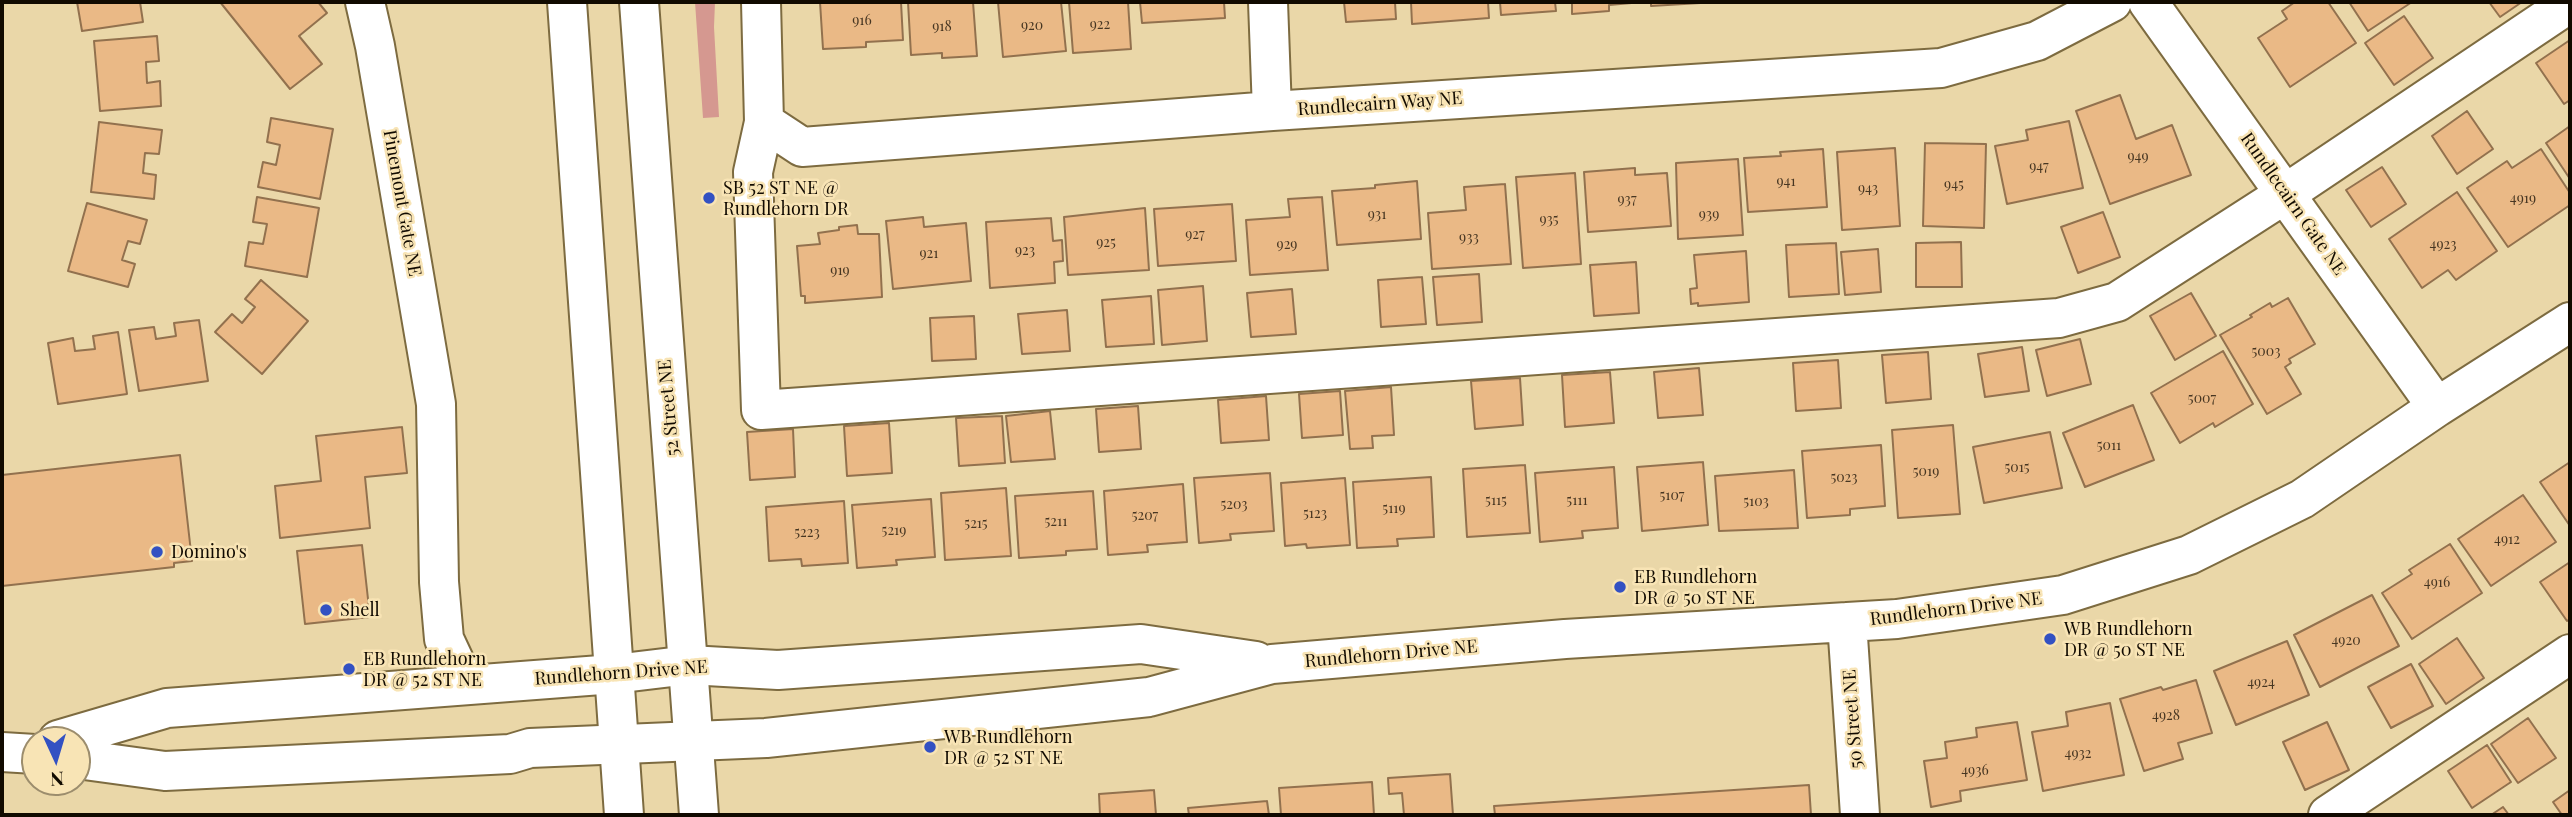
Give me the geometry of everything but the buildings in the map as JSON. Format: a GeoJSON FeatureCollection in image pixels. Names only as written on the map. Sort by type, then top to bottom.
{"type":"FeatureCollection","features":[{"type":"Feature","properties":{"kind":"street","name":"Pinemont Gate NE"},"geometry":{"type":"LineString","coordinates":[[365,2],[375,46],[436,404],[439,582],[444,639],[465,684]]}},
{"type":"Feature","properties":{"kind":"street"},"geometry":{"type":"LineString","coordinates":[[567,2],[624,815]]}},
{"type":"Feature","properties":{"kind":"street","name":"52 Street NE"},"geometry":{"type":"LineString","coordinates":[[639,2],[699,815]]}},
{"type":"Feature","properties":{"kind":"street"},"geometry":{"type":"LineString","coordinates":[[761,2],[764,122],[753,172],[761,410],[2059,318],[2117,302],[2285,194],[2570,3]]}},
{"type":"Feature","properties":{"kind":"street"},"geometry":{"type":"LineString","coordinates":[[1268,2],[1272,111]]}},
{"type":"Feature","properties":{"kind":"street","name":"Rundlecairn Way NE"},"geometry":{"type":"LineString","coordinates":[[764,122],[802,148],[1272,111],[1941,68],[2037,41],[2112,2]]}},
{"type":"Feature","properties":{"kind":"street","name":"Rundlecairn Gate NE"},"geometry":{"type":"LineString","coordinates":[[2148,2],[2437,407]]}},
{"type":"Feature","properties":{"kind":"street","name":"Rundlehorn Drive NE"},"geometry":{"type":"LineString","coordinates":[[91,761],[165,771],[510,754],[530,748],[766,738],[1149,697],[1272,664],[1565,639],[1897,619],[2063,595],[2189,555],[2302,499],[2437,407],[2570,322]]}},
{"type":"Feature","properties":{"kind":"street","name":"50 Street NE"},"geometry":{"type":"LineString","coordinates":[[1847,622],[1860,815]]}},
{"type":"Feature","properties":{"kind":"street","name":"Rundlehorn Drive NE"},"geometry":{"type":"LineString","coordinates":[[91,730],[166,708],[614,674],[689,665],[778,670],[1141,644],[1272,664]]}},
{"type":"Feature","properties":{"kind":"street"},"geometry":{"type":"LineString","coordinates":[[2328,815],[2570,654]]}},
{"type":"Feature","properties":{"kind":"shaded area"},"geometry":{"type":"Polygon","coordinates":[[[695,2],[715,2],[719,117],[703,118],[695,2]]]}},
{"type":"Feature","properties":{"kind":"place","name":"SB 52 ST NE @ Rundlehorn DR"},"geometry":{"type":"Point","coordinates":[709,198]}},
{"type":"Feature","properties":{"kind":"place","name":"Domino's"},"geometry":{"type":"Point","coordinates":[157,552]}},
{"type":"Feature","properties":{"kind":"place","name":"EB Rundlehorn DR @ 50 ST NE"},"geometry":{"type":"Point","coordinates":[1620,587]}},
{"type":"Feature","properties":{"kind":"place","name":"Shell"},"geometry":{"type":"Point","coordinates":[326,610]}},
{"type":"Feature","properties":{"kind":"place","name":"WB Rundlehorn DR @ 50 ST NE"},"geometry":{"type":"Point","coordinates":[2050,639]}},
{"type":"Feature","properties":{"kind":"place","name":"EB Rundlehorn DR @ 52 ST NE"},"geometry":{"type":"Point","coordinates":[349,669]}},
{"type":"Feature","properties":{"kind":"place","name":"WB Rundlehorn DR @ 52 ST NE"},"geometry":{"type":"Point","coordinates":[930,747]}}]}
